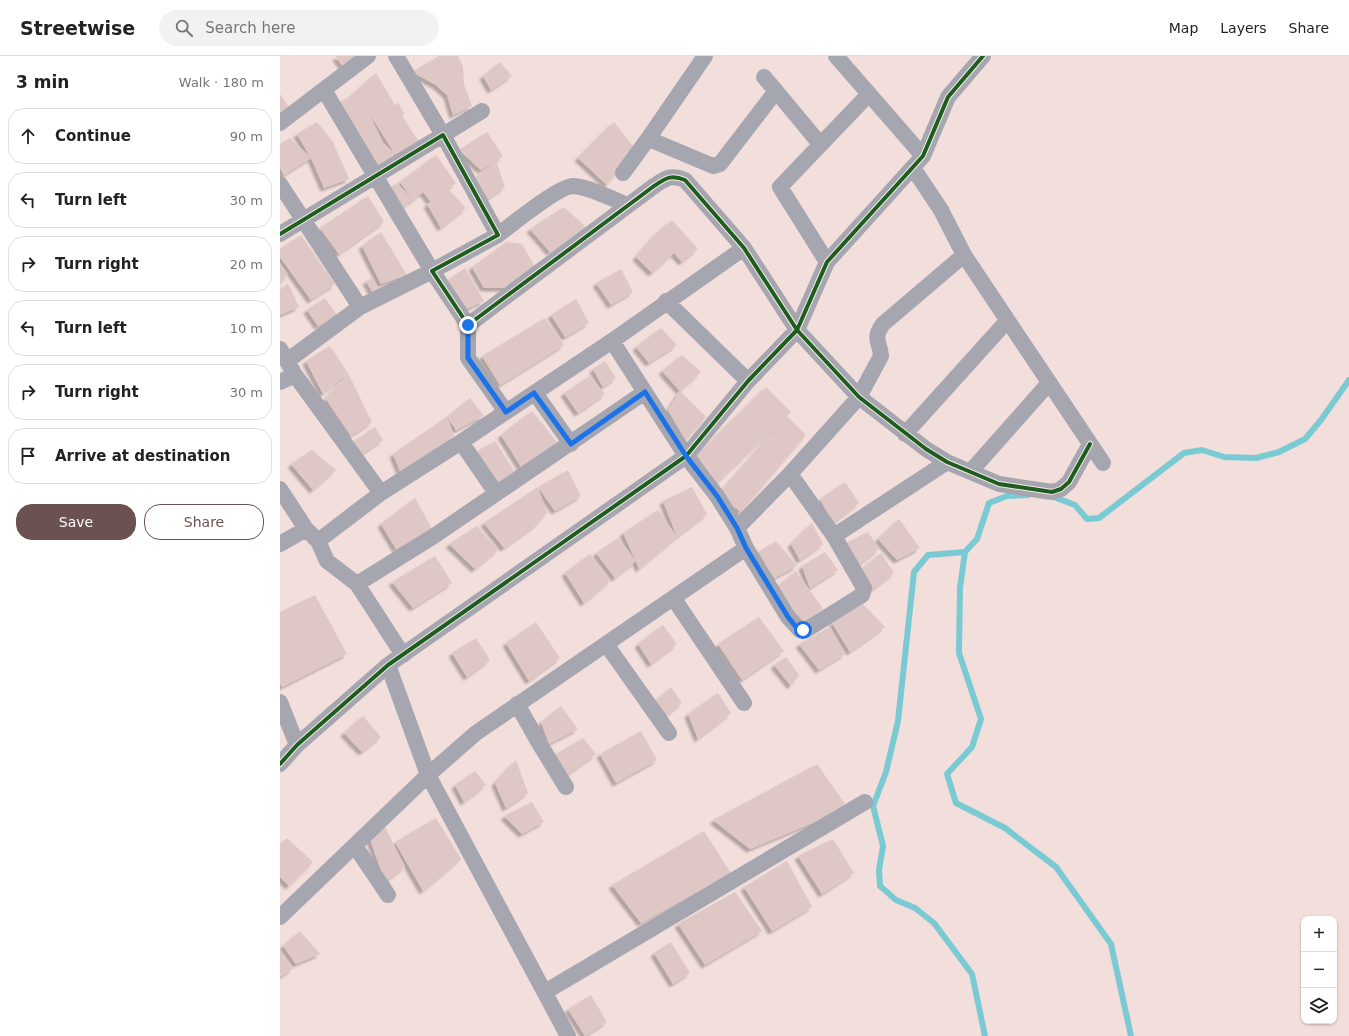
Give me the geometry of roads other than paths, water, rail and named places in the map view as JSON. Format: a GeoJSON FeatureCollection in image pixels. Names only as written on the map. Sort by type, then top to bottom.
{"type":"FeatureCollection","features":[{"type":"Feature","properties":{"kind":"street"},"geometry":{"type":"LineString","coordinates":[[280,123],[368,56]]}},
{"type":"Feature","properties":{"kind":"street"},"geometry":{"type":"LineString","coordinates":[[396,56],[443,135],[498,235]]}},
{"type":"Feature","properties":{"kind":"street"},"geometry":{"type":"LineString","coordinates":[[623,173],[705,56]]}},
{"type":"Feature","properties":{"kind":"street"},"geometry":{"type":"LineString","coordinates":[[836,56],[923,156]]}},
{"type":"Feature","properties":{"kind":"street"},"geometry":{"type":"LineString","coordinates":[[280,764],[297,745],[388,665],[686,456],[748,381],[797,330],[827,262],[923,156],[948,97],[983,56]]}},
{"type":"Feature","properties":{"kind":"street"},"geometry":{"type":"LineString","coordinates":[[764,77],[820,144]]}},
{"type":"Feature","properties":{"kind":"street"},"geometry":{"type":"LineString","coordinates":[[324,90],[432,271],[468,325],[468,358],[506,412]]}},
{"type":"Feature","properties":{"kind":"street"},"geometry":{"type":"LineString","coordinates":[[650,136],[656,142],[713,166],[718,165],[776,91]]}},
{"type":"Feature","properties":{"kind":"street"},"geometry":{"type":"LineString","coordinates":[[827,262],[780,186],[869,94]]}},
{"type":"Feature","properties":{"kind":"street"},"geometry":{"type":"LineString","coordinates":[[280,234],[482,111]]}},
{"type":"Feature","properties":{"kind":"street"},"geometry":{"type":"LineString","coordinates":[[913,168],[941,210],[964,255],[1103,463]]}},
{"type":"Feature","properties":{"kind":"street"},"geometry":{"type":"LineString","coordinates":[[468,325],[628,205],[667,178],[676,176],[685,180],[744,248],[797,330],[859,397],[905,434],[947,462],[999,484],[1052,492],[1061,489],[1069,482],[1090,444]]}},
{"type":"Feature","properties":{"kind":"street"},"geometry":{"type":"LineString","coordinates":[[280,184],[360,307]]}},
{"type":"Feature","properties":{"kind":"street"},"geometry":{"type":"LineString","coordinates":[[280,382],[287,362],[360,307],[432,271],[498,235],[557,192],[571,186],[582,188],[628,205]]}},
{"type":"Feature","properties":{"kind":"street"},"geometry":{"type":"LineString","coordinates":[[318,541],[382,493],[612,341],[666,301],[744,248]]}},
{"type":"Feature","properties":{"kind":"street"},"geometry":{"type":"LineString","coordinates":[[737,528],[766,496],[790,474],[859,397],[881,356],[881,350],[876,340],[878,331],[883,324],[964,255]]}},
{"type":"Feature","properties":{"kind":"street"},"geometry":{"type":"LineString","coordinates":[[666,301],[748,381]]}},
{"type":"Feature","properties":{"kind":"street"},"geometry":{"type":"LineString","coordinates":[[905,434],[1007,321]]}},
{"type":"Feature","properties":{"kind":"street"},"geometry":{"type":"LineString","coordinates":[[612,341],[686,456],[717,496],[737,528],[746,548],[788,617],[800,630],[806,630],[850,603],[864,592],[863,584],[834,536],[790,474]]}},
{"type":"Feature","properties":{"kind":"street"},"geometry":{"type":"LineString","coordinates":[[287,362],[382,493]]}},
{"type":"Feature","properties":{"kind":"street"},"geometry":{"type":"LineString","coordinates":[[971,471],[1049,383]]}},
{"type":"Feature","properties":{"kind":"street"},"geometry":{"type":"LineString","coordinates":[[357,584],[401,557],[571,444],[645,392]]}},
{"type":"Feature","properties":{"kind":"street"},"geometry":{"type":"LineString","coordinates":[[534,393],[571,444]]}},
{"type":"Feature","properties":{"kind":"street"},"geometry":{"type":"LineString","coordinates":[[461,442],[496,493]]}},
{"type":"Feature","properties":{"kind":"street"},"geometry":{"type":"LineString","coordinates":[[834,536],[947,462]]}},
{"type":"Feature","properties":{"kind":"street"},"geometry":{"type":"LineString","coordinates":[[280,489],[306,529],[318,541],[327,561],[357,584],[403,655]]}},
{"type":"Feature","properties":{"kind":"street"},"geometry":{"type":"LineString","coordinates":[[280,544],[306,529]]}},
{"type":"Feature","properties":{"kind":"street"},"geometry":{"type":"LineString","coordinates":[[280,917],[428,775],[476,734],[517,704],[674,599],[746,548]]}},
{"type":"Feature","properties":{"kind":"street"},"geometry":{"type":"LineString","coordinates":[[674,599],[744,702]]}},
{"type":"Feature","properties":{"kind":"street"},"geometry":{"type":"LineString","coordinates":[[606,644],[669,733]]}},
{"type":"Feature","properties":{"kind":"street"},"geometry":{"type":"LineString","coordinates":[[388,665],[428,775],[568,1036]]}},
{"type":"Feature","properties":{"kind":"street"},"geometry":{"type":"LineString","coordinates":[[280,702],[297,745]]}},
{"type":"Feature","properties":{"kind":"street"},"geometry":{"type":"LineString","coordinates":[[517,704],[566,787]]}},
{"type":"Feature","properties":{"kind":"street"},"geometry":{"type":"LineString","coordinates":[[545,992],[865,802]]}},
{"type":"Feature","properties":{"kind":"street"},"geometry":{"type":"LineString","coordinates":[[355,846],[388,895]]}},
{"type":"Feature","properties":{"kind":"waterway"},"geometry":{"type":"LineString","coordinates":[[1051,496],[1075,505],[1087,519],[1099,518],[1184,453],[1202,450],[1224,457],[1256,458],[1279,452],[1305,439],[1321,420],[1349,380]]}},
{"type":"Feature","properties":{"kind":"waterway"},"geometry":{"type":"LineString","coordinates":[[985,1036],[972,974],[934,923],[915,908],[896,900],[880,886],[879,870],[883,846],[873,806],[886,772],[898,721],[914,572],[928,555],[965,552],[977,539],[989,503],[1007,496],[1028,495]]}},
{"type":"Feature","properties":{"kind":"waterway"},"geometry":{"type":"LineString","coordinates":[[965,552],[960,588],[959,653],[981,719],[972,747],[947,774],[956,803],[1005,828],[1056,867],[1111,944],[1131,1036]]}}]}
